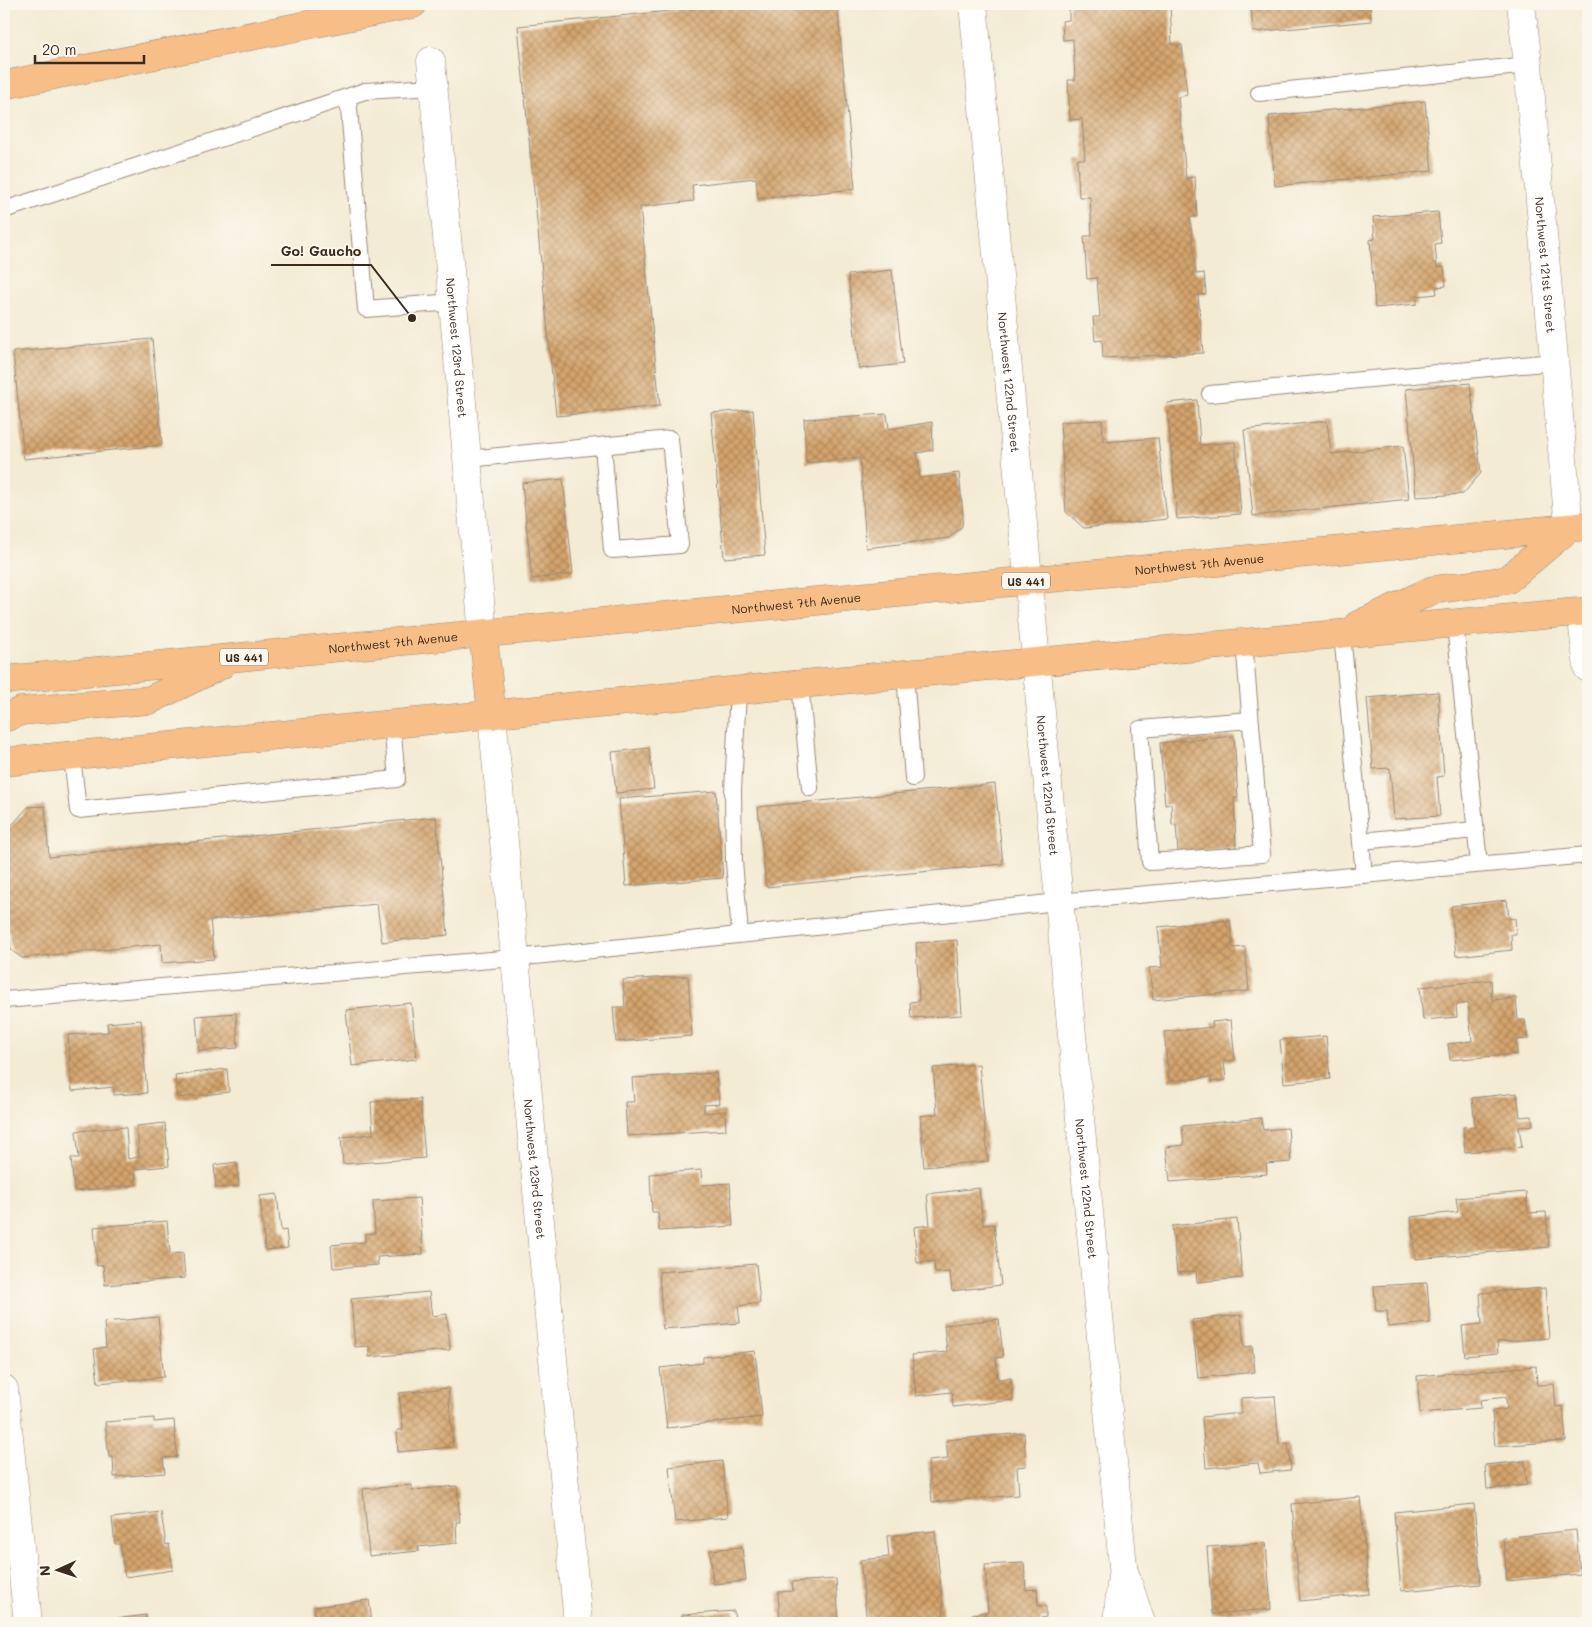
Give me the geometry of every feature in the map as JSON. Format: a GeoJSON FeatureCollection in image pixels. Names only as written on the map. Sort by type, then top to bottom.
{"type":"FeatureCollection","features":[{"type":"Feature","properties":{"kind":"main road"},"geometry":{"type":"LineString","coordinates":[[4,85],[413,4]]}},
{"type":"Feature","properties":{"kind":"main road"},"geometry":{"type":"LineString","coordinates":[[1342,634],[1433,590],[1507,580],[1579,527]]}},
{"type":"Feature","properties":{"kind":"main road","name":"Northwest 7th Avenue"},"geometry":{"type":"LineString","coordinates":[[4,680],[1579,527]]}},
{"type":"Feature","properties":{"kind":"main road"},"geometry":{"type":"LineString","coordinates":[[4,762],[800,684],[1455,624],[1586,610]]}},
{"type":"Feature","properties":{"kind":"main road"},"geometry":{"type":"LineString","coordinates":[[483,634],[492,714]]}},
{"type":"Feature","properties":{"kind":"main road"},"geometry":{"type":"LineString","coordinates":[[4,718],[21,711],[150,700],[236,658]]}},
{"type":"Feature","properties":{"kind":"street","name":"Northwest 122nd Street"},"geometry":{"type":"LineString","coordinates":[[973,4],[1123,1566],[1117,1623]]}},
{"type":"Feature","properties":{"kind":"street","name":"Northwest 121st Street"},"geometry":{"type":"LineString","coordinates":[[1521,4],[1554,362],[1579,527]]}},
{"type":"Feature","properties":{"kind":"street","name":"Northwest 123rd Street"},"geometry":{"type":"LineString","coordinates":[[431,61],[483,634]]}},
{"type":"Feature","properties":{"kind":"street"},"geometry":{"type":"LineString","coordinates":[[1586,610],[1588,668]]}},
{"type":"Feature","properties":{"kind":"street","name":"Northwest 123rd Street"},"geometry":{"type":"LineString","coordinates":[[492,714],[578,1623]]}},
{"type":"Feature","properties":{"kind":"street"},"geometry":{"type":"LineString","coordinates":[[4,1389],[28,1623]]}},
{"type":"Feature","properties":{"kind":"street","name":"Northwest 122nd Street"},"geometry":{"type":"LineString","coordinates":[[1123,1566],[1141,1623]]}},
{"type":"Feature","properties":{"kind":"lane"},"geometry":{"type":"LineString","coordinates":[[1259,93],[1528,65]]}},
{"type":"Feature","properties":{"kind":"lane"},"geometry":{"type":"LineString","coordinates":[[4,210],[365,91],[434,87]]}},
{"type":"Feature","properties":{"kind":"lane"},"geometry":{"type":"LineString","coordinates":[[348,97],[366,309],[453,302]]}},
{"type":"Feature","properties":{"kind":"lane"},"geometry":{"type":"LineString","coordinates":[[1210,394],[1554,362]]}},
{"type":"Feature","properties":{"kind":"lane"},"geometry":{"type":"LineString","coordinates":[[468,459],[603,446],[670,440],[680,545],[612,550],[603,446]]}},
{"type":"Feature","properties":{"kind":"lane"},"geometry":{"type":"LineString","coordinates":[[1455,624],[1478,864]]}},
{"type":"Feature","properties":{"kind":"lane"},"geometry":{"type":"LineString","coordinates":[[1342,634],[1364,875]]}},
{"type":"Feature","properties":{"kind":"lane"},"geometry":{"type":"LineString","coordinates":[[1244,642],[1262,854],[1150,862],[1140,729],[1250,720]]}},
{"type":"Feature","properties":{"kind":"lane"},"geometry":{"type":"LineString","coordinates":[[905,674],[913,778]]}},
{"type":"Feature","properties":{"kind":"lane"},"geometry":{"type":"LineString","coordinates":[[800,684],[810,788]]}},
{"type":"Feature","properties":{"kind":"lane"},"geometry":{"type":"LineString","coordinates":[[738,690],[734,861],[740,934]]}},
{"type":"Feature","properties":{"kind":"lane"},"geometry":{"type":"LineString","coordinates":[[72,756],[78,810],[398,780],[392,724]]}},
{"type":"Feature","properties":{"kind":"lane"},"geometry":{"type":"LineString","coordinates":[[1361,841],[1475,830]]}},
{"type":"Feature","properties":{"kind":"lane"},"geometry":{"type":"LineString","coordinates":[[4,1000],[515,958],[1058,902],[1588,855]]}},
{"type":"Feature","properties":{"kind":"building"},"geometry":{"type":"Polygon","coordinates":[[[740,4],[837,4],[855,189],[758,199],[756,178],[692,185],[694,201],[640,207],[660,406],[556,416],[518,26],[740,4]]]}},
{"type":"Feature","properties":{"kind":"building"},"geometry":{"type":"Polygon","coordinates":[[[1069,4],[1170,4],[1172,45],[1182,45],[1187,95],[1178,97],[1186,178],[1195,177],[1197,217],[1190,217],[1196,274],[1204,273],[1206,294],[1198,295],[1203,353],[1103,358],[1102,340],[1095,341],[1093,317],[1100,317],[1097,278],[1087,279],[1084,236],[1092,236],[1090,197],[1079,197],[1077,159],[1085,159],[1082,119],[1070,120],[1068,80],[1075,80],[1073,39],[1063,40],[1062,21],[1069,20],[1069,4]]]}},
{"type":"Feature","properties":{"kind":"building"},"geometry":{"type":"Polygon","coordinates":[[[1251,4],[1370,4],[1371,21],[1253,32],[1251,4]]]}},
{"type":"Feature","properties":{"kind":"building"},"geometry":{"type":"Polygon","coordinates":[[[1425,101],[1432,171],[1275,186],[1269,116],[1425,101]]]}},
{"type":"Feature","properties":{"kind":"building"},"geometry":{"type":"Polygon","coordinates":[[[1438,212],[1441,243],[1435,244],[1437,268],[1444,267],[1446,286],[1436,287],[1437,294],[1417,296],[1417,304],[1375,308],[1370,240],[1375,239],[1373,217],[1438,212]]]}},
{"type":"Feature","properties":{"kind":"building"},"geometry":{"type":"Polygon","coordinates":[[[892,270],[903,364],[859,369],[848,275],[892,270]]]}},
{"type":"Feature","properties":{"kind":"building"},"geometry":{"type":"Polygon","coordinates":[[[152,339],[162,445],[24,459],[13,352],[152,339]]]}},
{"type":"Feature","properties":{"kind":"building"},"geometry":{"type":"Polygon","coordinates":[[[1470,383],[1481,473],[1463,494],[1416,497],[1406,389],[1470,383]]]}},
{"type":"Feature","properties":{"kind":"building"},"geometry":{"type":"Polygon","coordinates":[[[1197,400],[1200,445],[1235,442],[1241,514],[1177,519],[1167,403],[1197,400]]]}},
{"type":"Feature","properties":{"kind":"building"},"geometry":{"type":"Polygon","coordinates":[[[753,410],[765,555],[724,558],[711,413],[753,410]]]}},
{"type":"Feature","properties":{"kind":"building"},"geometry":{"type":"Polygon","coordinates":[[[887,414],[889,429],[932,422],[933,450],[917,453],[920,478],[959,473],[963,516],[962,526],[949,538],[866,548],[860,458],[806,463],[804,419],[887,414]]]}},
{"type":"Feature","properties":{"kind":"building"},"geometry":{"type":"Polygon","coordinates":[[[1102,420],[1103,442],[1158,438],[1167,519],[1084,528],[1066,512],[1060,422],[1102,420]]]}},
{"type":"Feature","properties":{"kind":"building"},"geometry":{"type":"Polygon","coordinates":[[[1327,421],[1331,454],[1403,446],[1409,499],[1253,516],[1244,430],[1327,421]]]}},
{"type":"Feature","properties":{"kind":"building"},"geometry":{"type":"Polygon","coordinates":[[[563,479],[573,574],[532,579],[522,483],[563,479]]]}},
{"type":"Feature","properties":{"kind":"building"},"geometry":{"type":"Polygon","coordinates":[[[1438,692],[1444,776],[1437,777],[1440,816],[1394,819],[1390,768],[1373,769],[1367,698],[1438,692]]]}},
{"type":"Feature","properties":{"kind":"building"},"geometry":{"type":"Polygon","coordinates":[[[1234,736],[1238,798],[1234,798],[1236,847],[1178,853],[1176,824],[1172,825],[1171,804],[1165,805],[1160,743],[1234,736]]]}},
{"type":"Feature","properties":{"kind":"building"},"geometry":{"type":"Polygon","coordinates":[[[649,748],[654,789],[616,793],[612,752],[649,748]]]}},
{"type":"Feature","properties":{"kind":"building"},"geometry":{"type":"Polygon","coordinates":[[[995,784],[1003,864],[766,887],[758,807],[995,784]]]}},
{"type":"Feature","properties":{"kind":"building"},"geometry":{"type":"Polygon","coordinates":[[[716,791],[723,878],[626,886],[619,799],[716,791]]]}},
{"type":"Feature","properties":{"kind":"building"},"geometry":{"type":"Polygon","coordinates":[[[45,806],[49,857],[436,817],[448,935],[382,942],[377,904],[210,920],[214,959],[162,963],[161,944],[22,958],[11,950],[4,894],[4,834],[28,807],[45,806]]]}},
{"type":"Feature","properties":{"kind":"building"},"geometry":{"type":"Polygon","coordinates":[[[1507,900],[1509,919],[1515,918],[1516,934],[1511,934],[1512,950],[1456,956],[1451,906],[1507,900]]]}},
{"type":"Feature","properties":{"kind":"building"},"geometry":{"type":"Polygon","coordinates":[[[1230,920],[1233,948],[1245,947],[1249,991],[1153,1000],[1149,968],[1162,967],[1158,927],[1230,920]]]}},
{"type":"Feature","properties":{"kind":"building"},"geometry":{"type":"Polygon","coordinates":[[[957,940],[962,1015],[911,1018],[910,1002],[919,1001],[916,943],[957,940]]]}},
{"type":"Feature","properties":{"kind":"building"},"geometry":{"type":"Polygon","coordinates":[[[688,976],[692,1036],[616,1042],[613,1007],[625,1007],[623,980],[688,976]]]}},
{"type":"Feature","properties":{"kind":"building"},"geometry":{"type":"Polygon","coordinates":[[[1491,980],[1492,1000],[1516,998],[1518,1020],[1525,1020],[1528,1039],[1516,1040],[1517,1054],[1450,1060],[1448,1044],[1472,1041],[1468,1003],[1456,1005],[1457,1017],[1423,1020],[1420,987],[1491,980]]]}},
{"type":"Feature","properties":{"kind":"building"},"geometry":{"type":"Polygon","coordinates":[[[411,1003],[417,1059],[352,1066],[346,1010],[411,1003]]]}},
{"type":"Feature","properties":{"kind":"building"},"geometry":{"type":"Polygon","coordinates":[[[236,1013],[238,1048],[199,1051],[196,1016],[236,1013]]]}},
{"type":"Feature","properties":{"kind":"building"},"geometry":{"type":"Polygon","coordinates":[[[141,1020],[147,1093],[114,1095],[114,1087],[72,1091],[68,1035],[108,1032],[107,1023],[141,1020]]]}},
{"type":"Feature","properties":{"kind":"building"},"geometry":{"type":"Polygon","coordinates":[[[1231,1020],[1235,1060],[1224,1061],[1226,1080],[1211,1082],[1211,1077],[1169,1081],[1164,1032],[1213,1027],[1212,1022],[1231,1020]]]}},
{"type":"Feature","properties":{"kind":"building"},"geometry":{"type":"Polygon","coordinates":[[[1326,1036],[1330,1079],[1284,1083],[1280,1040],[1326,1036]]]}},
{"type":"Feature","properties":{"kind":"building"},"geometry":{"type":"Polygon","coordinates":[[[979,1064],[988,1161],[924,1167],[920,1116],[937,1114],[933,1068],[979,1064]]]}},
{"type":"Feature","properties":{"kind":"building"},"geometry":{"type":"Polygon","coordinates":[[[227,1069],[229,1092],[177,1098],[175,1075],[227,1069]]]}},
{"type":"Feature","properties":{"kind":"building"},"geometry":{"type":"Polygon","coordinates":[[[716,1073],[719,1104],[704,1105],[704,1113],[725,1111],[726,1130],[627,1136],[625,1102],[634,1102],[632,1078],[716,1073]]]}},
{"type":"Feature","properties":{"kind":"building"},"geometry":{"type":"Polygon","coordinates":[[[1517,1093],[1520,1117],[1532,1116],[1533,1125],[1519,1127],[1522,1147],[1465,1152],[1463,1127],[1475,1126],[1472,1098],[1517,1093]]]}},
{"type":"Feature","properties":{"kind":"building"},"geometry":{"type":"Polygon","coordinates":[[[420,1099],[425,1158],[343,1164],[341,1137],[373,1134],[371,1102],[420,1099]]]}},
{"type":"Feature","properties":{"kind":"building"},"geometry":{"type":"Polygon","coordinates":[[[1261,1118],[1263,1130],[1288,1128],[1291,1162],[1266,1164],[1267,1174],[1170,1182],[1166,1147],[1184,1145],[1182,1126],[1261,1118]]]}},
{"type":"Feature","properties":{"kind":"building"},"geometry":{"type":"Polygon","coordinates":[[[165,1123],[169,1166],[135,1169],[136,1185],[74,1191],[71,1158],[79,1158],[76,1131],[126,1127],[128,1159],[139,1157],[137,1126],[165,1123]]]}},
{"type":"Feature","properties":{"kind":"building"},"geometry":{"type":"Polygon","coordinates":[[[237,1162],[239,1186],[216,1188],[214,1165],[237,1162]]]}},
{"type":"Feature","properties":{"kind":"building"},"geometry":{"type":"Polygon","coordinates":[[[701,1170],[702,1185],[730,1183],[733,1226],[659,1231],[658,1212],[652,1212],[650,1174],[701,1170]]]}},
{"type":"Feature","properties":{"kind":"building"},"geometry":{"type":"Polygon","coordinates":[[[979,1188],[983,1225],[994,1224],[1001,1285],[952,1291],[950,1272],[935,1273],[934,1261],[917,1263],[914,1227],[930,1225],[927,1194],[979,1188]]]}},
{"type":"Feature","properties":{"kind":"building"},"geometry":{"type":"Polygon","coordinates":[[[1526,1192],[1528,1213],[1546,1212],[1549,1247],[1415,1259],[1411,1217],[1458,1212],[1456,1198],[1526,1192]]]}},
{"type":"Feature","properties":{"kind":"building"},"geometry":{"type":"Polygon","coordinates":[[[277,1194],[281,1231],[286,1230],[288,1248],[265,1250],[260,1196],[277,1194]]]}},
{"type":"Feature","properties":{"kind":"building"},"geometry":{"type":"Polygon","coordinates":[[[419,1198],[423,1254],[377,1257],[378,1265],[333,1268],[331,1245],[365,1242],[365,1234],[375,1233],[373,1201],[419,1198]]]}},
{"type":"Feature","properties":{"kind":"building"},"geometry":{"type":"Polygon","coordinates":[[[1237,1219],[1242,1278],[1197,1282],[1196,1271],[1177,1273],[1172,1226],[1237,1219]]]}},
{"type":"Feature","properties":{"kind":"building"},"geometry":{"type":"Polygon","coordinates":[[[167,1221],[170,1254],[183,1253],[185,1278],[105,1285],[103,1265],[97,1266],[94,1227],[167,1221]]]}},
{"type":"Feature","properties":{"kind":"building"},"geometry":{"type":"Polygon","coordinates":[[[756,1264],[760,1303],[738,1306],[740,1323],[663,1329],[659,1272],[756,1264]]]}},
{"type":"Feature","properties":{"kind":"building"},"geometry":{"type":"Polygon","coordinates":[[[1427,1283],[1430,1323],[1388,1327],[1387,1311],[1376,1311],[1374,1286],[1427,1283]]]}},
{"type":"Feature","properties":{"kind":"building"},"geometry":{"type":"Polygon","coordinates":[[[1545,1288],[1549,1338],[1497,1342],[1498,1353],[1465,1356],[1462,1326],[1482,1324],[1480,1293],[1545,1288]]]}},
{"type":"Feature","properties":{"kind":"building"},"geometry":{"type":"Polygon","coordinates":[[[429,1292],[432,1316],[447,1314],[450,1350],[369,1357],[369,1346],[355,1347],[351,1299],[429,1292]]]}},
{"type":"Feature","properties":{"kind":"building"},"geometry":{"type":"Polygon","coordinates":[[[1241,1315],[1244,1347],[1252,1346],[1255,1372],[1198,1378],[1192,1320],[1241,1315]]]}},
{"type":"Feature","properties":{"kind":"building"},"geometry":{"type":"Polygon","coordinates":[[[158,1317],[164,1377],[98,1383],[94,1349],[106,1347],[104,1322],[158,1317]]]}},
{"type":"Feature","properties":{"kind":"building"},"geometry":{"type":"Polygon","coordinates":[[[999,1319],[1003,1357],[996,1358],[998,1379],[1011,1378],[1013,1400],[953,1407],[952,1392],[916,1396],[912,1355],[947,1352],[944,1325],[999,1319]]]}},
{"type":"Feature","properties":{"kind":"building"},"geometry":{"type":"Polygon","coordinates":[[[755,1351],[762,1417],[667,1428],[660,1368],[703,1363],[703,1357],[755,1351]]]}},
{"type":"Feature","properties":{"kind":"building"},"geometry":{"type":"Polygon","coordinates":[[[1536,1366],[1537,1385],[1554,1384],[1556,1407],[1563,1406],[1566,1441],[1495,1446],[1492,1411],[1507,1409],[1506,1397],[1480,1400],[1481,1408],[1420,1413],[1417,1376],[1536,1366]]]}},
{"type":"Feature","properties":{"kind":"building"},"geometry":{"type":"Polygon","coordinates":[[[448,1388],[453,1447],[398,1452],[397,1430],[403,1430],[399,1393],[448,1388]]]}},
{"type":"Feature","properties":{"kind":"building"},"geometry":{"type":"Polygon","coordinates":[[[1275,1396],[1279,1444],[1288,1443],[1291,1470],[1260,1473],[1258,1463],[1206,1468],[1202,1417],[1241,1413],[1241,1398],[1275,1396]]]}},
{"type":"Feature","properties":{"kind":"building"},"geometry":{"type":"Polygon","coordinates":[[[154,1418],[154,1422],[174,1420],[177,1457],[163,1458],[165,1473],[114,1477],[113,1457],[109,1457],[105,1422],[154,1418]]]}},
{"type":"Feature","properties":{"kind":"building"},"geometry":{"type":"Polygon","coordinates":[[[1024,1433],[1026,1466],[1017,1467],[1019,1495],[932,1502],[928,1461],[948,1459],[946,1440],[1024,1433]]]}},
{"type":"Feature","properties":{"kind":"building"},"geometry":{"type":"Polygon","coordinates":[[[722,1461],[728,1517],[675,1522],[669,1467],[722,1461]]]}},
{"type":"Feature","properties":{"kind":"building"},"geometry":{"type":"Polygon","coordinates":[[[1525,1461],[1527,1485],[1487,1489],[1485,1465],[1525,1461]]]}},
{"type":"Feature","properties":{"kind":"building"},"geometry":{"type":"Polygon","coordinates":[[[412,1485],[412,1490],[457,1486],[460,1522],[456,1522],[457,1543],[418,1547],[419,1551],[369,1556],[363,1489],[412,1485]]]}},
{"type":"Feature","properties":{"kind":"building"},"geometry":{"type":"Polygon","coordinates":[[[1360,1497],[1369,1594],[1300,1601],[1292,1504],[1360,1497]]]}},
{"type":"Feature","properties":{"kind":"building"},"geometry":{"type":"Polygon","coordinates":[[[1474,1504],[1481,1584],[1401,1591],[1394,1512],[1474,1504]]]}},
{"type":"Feature","properties":{"kind":"building"},"geometry":{"type":"Polygon","coordinates":[[[161,1512],[166,1545],[169,1544],[173,1570],[125,1577],[120,1544],[115,1544],[112,1518],[161,1512]]]}},
{"type":"Feature","properties":{"kind":"building"},"geometry":{"type":"Polygon","coordinates":[[[1576,1530],[1580,1574],[1507,1581],[1503,1538],[1576,1530]]]}},
{"type":"Feature","properties":{"kind":"building"},"geometry":{"type":"Polygon","coordinates":[[[935,1531],[944,1617],[923,1619],[924,1623],[867,1623],[860,1560],[889,1557],[887,1536],[935,1531]]]}},
{"type":"Feature","properties":{"kind":"building"},"geometry":{"type":"Polygon","coordinates":[[[1266,1543],[1271,1609],[1212,1614],[1207,1547],[1266,1543]]]}},
{"type":"Feature","properties":{"kind":"building"},"geometry":{"type":"Polygon","coordinates":[[[742,1547],[746,1581],[713,1584],[710,1550],[742,1547]]]}},
{"type":"Feature","properties":{"kind":"building"},"geometry":{"type":"Polygon","coordinates":[[[1024,1563],[1026,1590],[1037,1589],[1038,1606],[1046,1606],[1046,1617],[1041,1618],[1041,1623],[973,1623],[972,1614],[988,1612],[985,1565],[1024,1563]]]}},
{"type":"Feature","properties":{"kind":"building"},"geometry":{"type":"Polygon","coordinates":[[[836,1579],[839,1623],[780,1623],[778,1592],[793,1591],[792,1582],[836,1579]]]}},
{"type":"Feature","properties":{"kind":"building"},"geometry":{"type":"Polygon","coordinates":[[[369,1600],[372,1623],[316,1623],[314,1607],[369,1600]]]}},
{"type":"Feature","properties":{"kind":"building"},"geometry":{"type":"Polygon","coordinates":[[[734,1611],[735,1623],[682,1623],[682,1615],[734,1611]]]}},
{"type":"Feature","properties":{"kind":"building"},"geometry":{"type":"Polygon","coordinates":[[[146,1615],[147,1623],[115,1623],[115,1619],[146,1615]]]}},
{"type":"Feature","properties":{"kind":"place","name":"Go! Gaucho"},"geometry":{"type":"Point","coordinates":[412,318]}}]}
